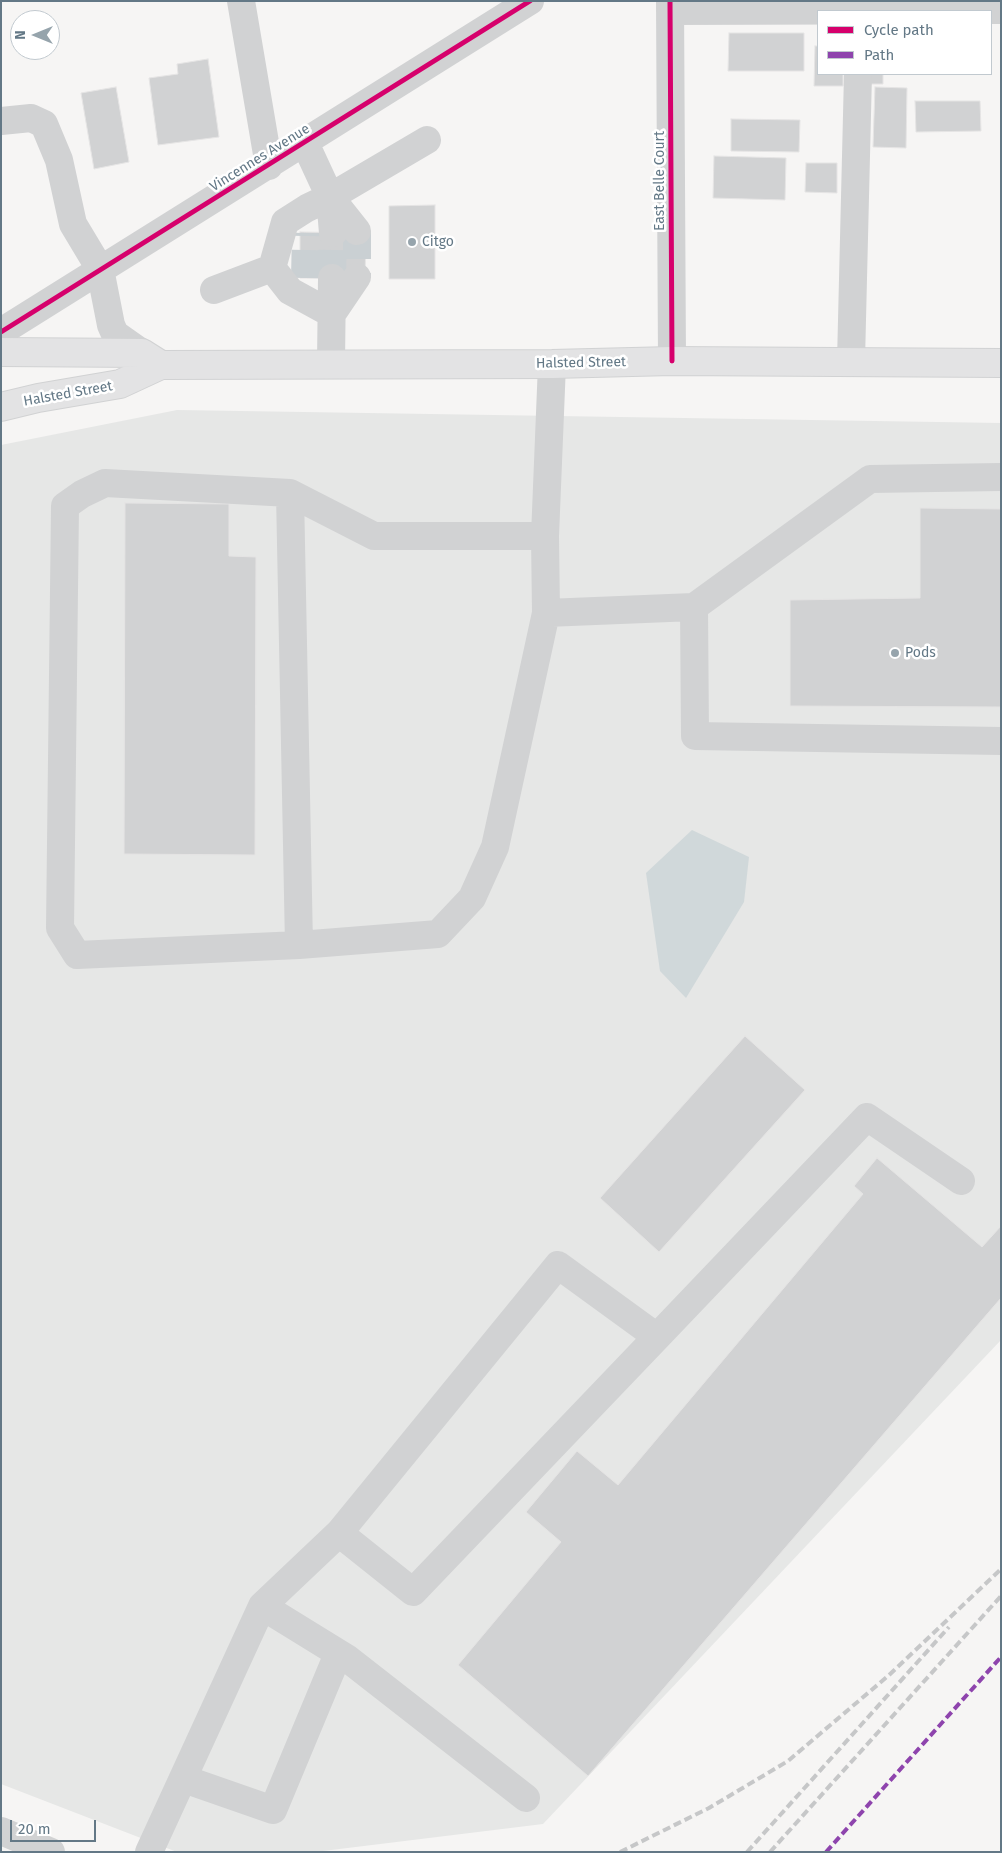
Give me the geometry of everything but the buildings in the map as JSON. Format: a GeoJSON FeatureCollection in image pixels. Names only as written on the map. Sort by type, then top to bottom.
{"type":"FeatureCollection","features":[{"type":"Feature","properties":{"kind":"main road","name":"Halsted Street"},"geometry":{"type":"LineString","coordinates":[[1,352],[152,359],[331,363],[552,364],[672,361],[851,361],[1001,363]]}},
{"type":"Feature","properties":{"kind":"main road","name":"Halsted Street"},"geometry":{"type":"LineString","coordinates":[[1,407],[120,384],[152,359]]}},
{"type":"Feature","properties":{"kind":"street"},"geometry":{"type":"LineString","coordinates":[[242,1],[269,166]]}},
{"type":"Feature","properties":{"kind":"street","name":"Vincennes Avenue"},"geometry":{"type":"LineString","coordinates":[[1,332],[530,1]]}},
{"type":"Feature","properties":{"kind":"street"},"geometry":{"type":"LineString","coordinates":[[670,6],[859,10],[1001,10]]}},
{"type":"Feature","properties":{"kind":"street","name":"East Belle Court"},"geometry":{"type":"LineString","coordinates":[[670,6],[672,361]]}},
{"type":"Feature","properties":{"kind":"street"},"geometry":{"type":"LineString","coordinates":[[851,361],[858,75]]}},
{"type":"Feature","properties":{"kind":"street"},"geometry":{"type":"LineString","coordinates":[[1,121],[31,118],[44,124],[59,160],[73,224],[100,269],[111,325],[115,334],[152,359]]}},
{"type":"Feature","properties":{"kind":"street"},"geometry":{"type":"LineString","coordinates":[[272,268],[285,222],[327,220],[427,140]]}},
{"type":"Feature","properties":{"kind":"street"},"geometry":{"type":"LineString","coordinates":[[305,143],[327,220]]}},
{"type":"Feature","properties":{"kind":"street"},"geometry":{"type":"LineString","coordinates":[[272,268],[290,291],[305,289],[332,314]]}},
{"type":"Feature","properties":{"kind":"street"},"geometry":{"type":"LineString","coordinates":[[214,290],[272,268]]}},
{"type":"Feature","properties":{"kind":"street"},"geometry":{"type":"LineString","coordinates":[[331,363],[332,314],[345,278]]}},
{"type":"Feature","properties":{"kind":"street"},"geometry":{"type":"LineString","coordinates":[[545,536],[374,536],[290,493],[105,483],[82,494],[65,506],[60,928],[77,955],[299,945],[438,934],[472,898],[495,847],[546,614],[545,536],[552,364]]}},
{"type":"Feature","properties":{"kind":"street"},"geometry":{"type":"LineString","coordinates":[[546,614],[694,607],[870,480],[1001,477]]}},
{"type":"Feature","properties":{"kind":"street"},"geometry":{"type":"LineString","coordinates":[[290,493],[299,945]]}},
{"type":"Feature","properties":{"kind":"street"},"geometry":{"type":"LineString","coordinates":[[694,607],[695,736],[1001,741]]}},
{"type":"Feature","properties":{"kind":"street"},"geometry":{"type":"LineString","coordinates":[[339,1533],[413,1592],[867,1117],[960,1181]]}},
{"type":"Feature","properties":{"kind":"street"},"geometry":{"type":"LineString","coordinates":[[149,1852],[262,1606],[339,1533],[558,1265],[657,1337]]}},
{"type":"Feature","properties":{"kind":"street"},"geometry":{"type":"LineString","coordinates":[[262,1606],[348,1660],[526,1798]]}},
{"type":"Feature","properties":{"kind":"street"},"geometry":{"type":"LineString","coordinates":[[184,1779],[273,1810],[338,1654]]}},
{"type":"Feature","properties":{"kind":"street"},"geometry":{"type":"LineString","coordinates":[[1,1831],[51,1852]]}},
{"type":"Feature","properties":{"kind":"shaded area"},"geometry":{"type":"Polygon","coordinates":[[[177,410],[1001,423],[1001,1340],[543,1824],[315,1852],[177,1852],[1,1784],[1,445],[177,410]]]}},
{"type":"Feature","properties":{"kind":"shaded area"},"geometry":{"type":"Polygon","coordinates":[[[692,830],[749,857],[744,902],[686,998],[660,971],[646,873],[692,830]]]}},
{"type":"Feature","properties":{"kind":"tunnel"},"geometry":{"type":"LineString","coordinates":[[357,231],[357,277]]}},
{"type":"Feature","properties":{"kind":"tunnel"},"geometry":{"type":"LineString","coordinates":[[305,278],[306,233]]}},
{"type":"Feature","properties":{"kind":"tunnel"},"geometry":{"type":"LineString","coordinates":[[332,278],[333,233]]}},
{"type":"Feature","properties":{"kind":"railway"},"geometry":{"type":"LineString","coordinates":[[620,1852],[709,1808],[788,1761],[888,1676],[1001,1569]]}},
{"type":"Feature","properties":{"kind":"railway"},"geometry":{"type":"LineString","coordinates":[[770,1852],[1001,1596]]}},
{"type":"Feature","properties":{"kind":"railway"},"geometry":{"type":"LineString","coordinates":[[747,1852],[949,1627]]}},
{"type":"Feature","properties":{"kind":"marked path"},"geometry":{"type":"LineString","coordinates":[[826,1852],[1001,1657]]}},
{"type":"Feature","properties":{"kind":"cycle path"},"geometry":{"type":"LineString","coordinates":[[1,332],[530,1]]}},
{"type":"Feature","properties":{"kind":"cycle path"},"geometry":{"type":"LineString","coordinates":[[670,1],[672,361]]}},
{"type":"Feature","properties":{"kind":"place","name":"Citgo"},"geometry":{"type":"Point","coordinates":[412,242]}},
{"type":"Feature","properties":{"kind":"place","name":"Pods"},"geometry":{"type":"Point","coordinates":[895,653]}}]}
